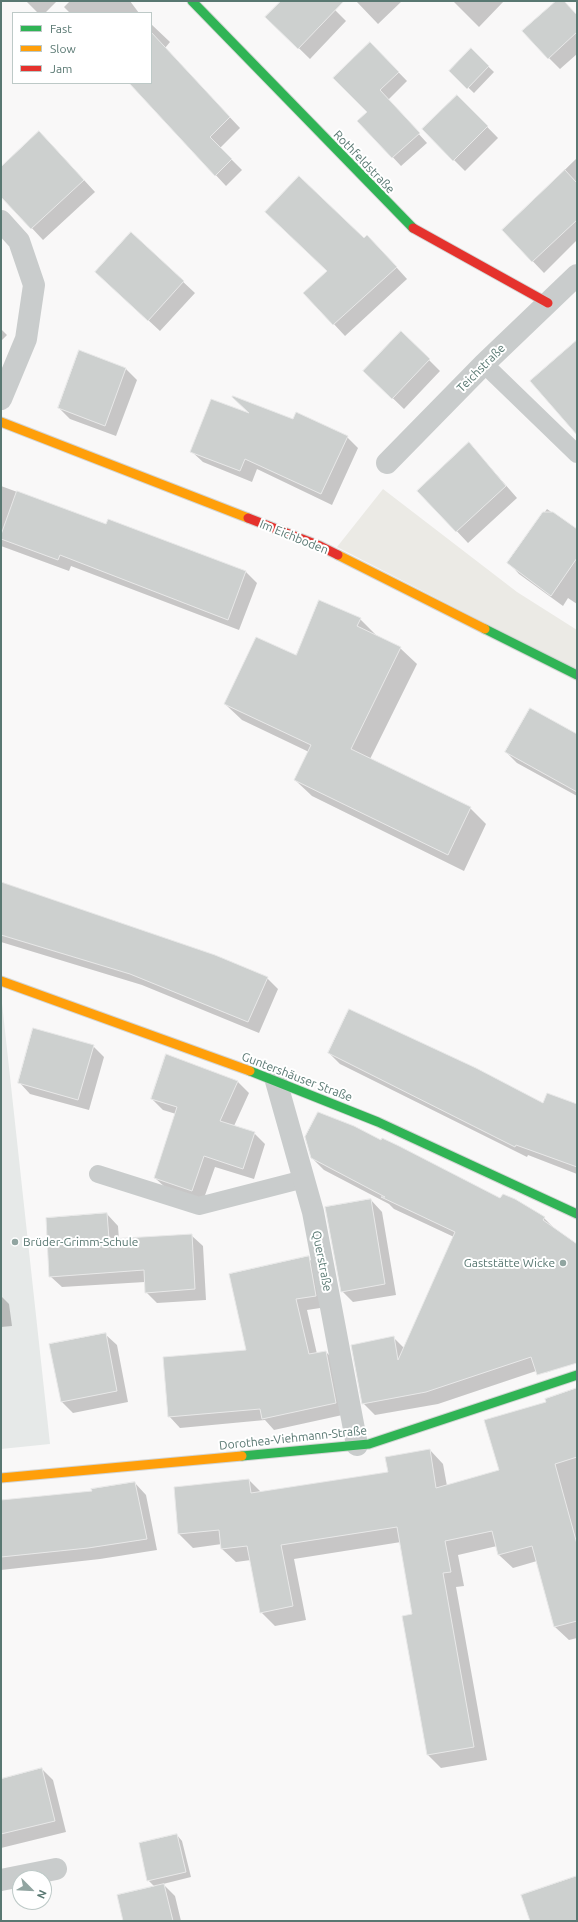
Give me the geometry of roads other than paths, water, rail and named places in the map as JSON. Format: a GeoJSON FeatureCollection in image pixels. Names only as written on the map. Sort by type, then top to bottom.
{"type":"FeatureCollection","features":[{"type":"Feature","properties":{"kind":"street","name":"Rothfeldstraße"},"geometry":{"type":"LineString","coordinates":[[192,1],[410,226],[548,303]]}},
{"type":"Feature","properties":{"kind":"street"},"geometry":{"type":"LineString","coordinates":[[1,221],[19,241],[34,285],[26,339],[1,399]]}},
{"type":"Feature","properties":{"kind":"street","name":"Teichstraße"},"geometry":{"type":"LineString","coordinates":[[387,463],[484,364],[577,275]]}},
{"type":"Feature","properties":{"kind":"street","name":"Im Eichboden"},"geometry":{"type":"LineString","coordinates":[[1,422],[320,546],[577,675]]}},
{"type":"Feature","properties":{"kind":"street","name":"Guntershäuser Straße"},"geometry":{"type":"LineString","coordinates":[[1,981],[276,1081],[378,1122],[577,1214]]}},
{"type":"Feature","properties":{"kind":"street","name":"Querstraße"},"geometry":{"type":"LineString","coordinates":[[276,1081],[313,1212],[357,1445]]}},
{"type":"Feature","properties":{"kind":"street","name":"Dorothea-Viehmann-Straße"},"geometry":{"type":"LineString","coordinates":[[1,1478],[369,1444],[577,1375]]}},
{"type":"Feature","properties":{"kind":"street"},"geometry":{"type":"LineString","coordinates":[[1,1880],[56,1869]]}},
{"type":"Feature","properties":{"kind":"lane"},"geometry":{"type":"LineString","coordinates":[[484,364],[577,454]]}},
{"type":"Feature","properties":{"kind":"lane"},"geometry":{"type":"LineString","coordinates":[[98,1174],[199,1206],[304,1178]]}},
{"type":"Feature","properties":{"kind":"place","name":"Brüder-Grimm-Schule"},"geometry":{"type":"Point","coordinates":[15,1242]}},
{"type":"Feature","properties":{"kind":"place","name":"Gaststätte Wicke"},"geometry":{"type":"Point","coordinates":[563,1263]}}]}
